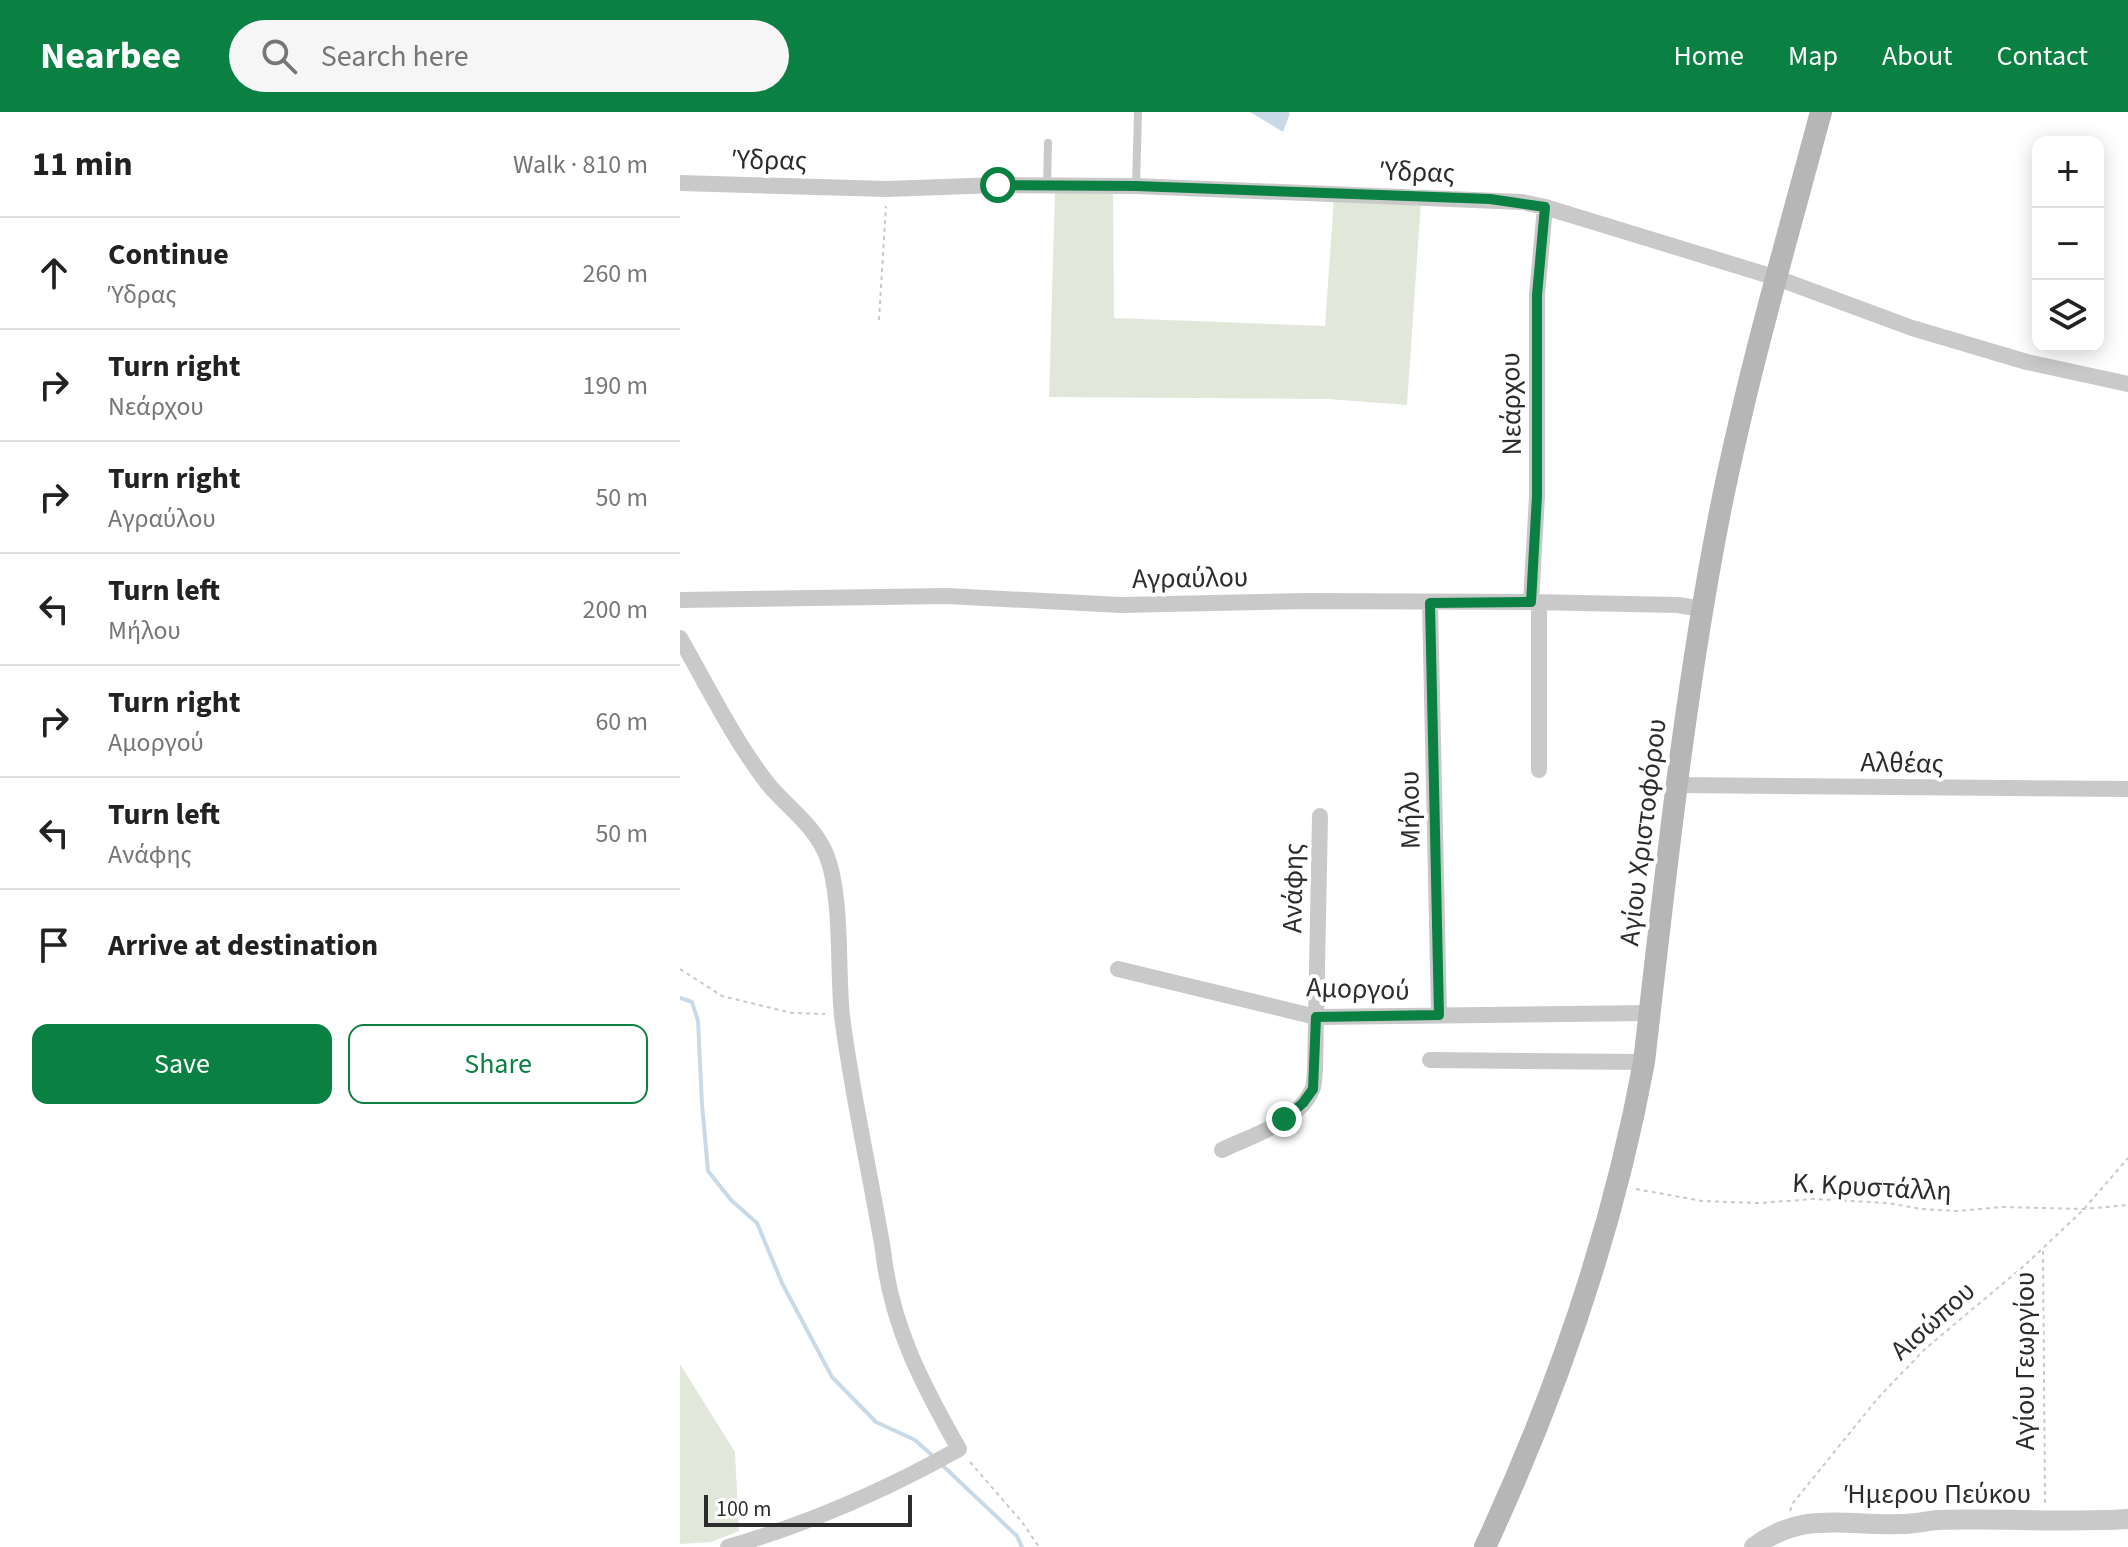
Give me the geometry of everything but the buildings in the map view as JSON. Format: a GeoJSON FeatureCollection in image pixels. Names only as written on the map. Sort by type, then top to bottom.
{"type":"FeatureCollection","features":[{"type":"Feature","properties":{"kind":"main road","name":"Αγίου Χριστοφόρου"},"geometry":{"type":"LineString","coordinates":[[1485,1547],[1518,1476],[1565,1359],[1616,1185],[1644,1062],[1676,785],[1702,609],[1740,421],[1821,112]]}},
{"type":"Feature","properties":{"kind":"street","name":"Ύδρας"},"geometry":{"type":"LineString","coordinates":[[680,183],[887,189],[985,185],[1136,186],[1490,199],[1545,207],[1777,278],[1912,328],[2027,362],[2128,384]]}},
{"type":"Feature","properties":{"kind":"street","name":"Νεάρχου"},"geometry":{"type":"LineString","coordinates":[[1539,770],[1535,602],[1537,295],[1545,207]]}},
{"type":"Feature","properties":{"kind":"street","name":"Αγραύλου"},"geometry":{"type":"LineString","coordinates":[[680,600],[947,596],[1121,605],[1535,602],[1678,605],[1702,609]]}},
{"type":"Feature","properties":{"kind":"street","name":"Μήλου"},"geometry":{"type":"LineString","coordinates":[[1430,603],[1439,1015]]}},
{"type":"Feature","properties":{"kind":"street"},"geometry":{"type":"LineString","coordinates":[[680,638],[762,775],[796,812],[825,851],[836,912],[842,1014],[887,1287],[918,1375],[959,1449],[918,1472],[799,1524],[728,1547]]}},
{"type":"Feature","properties":{"kind":"street","name":"Αλθέας"},"geometry":{"type":"LineString","coordinates":[[1676,785],[2128,789]]}},
{"type":"Feature","properties":{"kind":"street","name":"Ανάφης"},"geometry":{"type":"LineString","coordinates":[[1222,1150],[1284,1119],[1303,1103],[1313,1089],[1320,816]]}},
{"type":"Feature","properties":{"kind":"street","name":"Αμοργού"},"geometry":{"type":"LineString","coordinates":[[1118,969],[1316,1017],[1650,1013]]}},
{"type":"Feature","properties":{"kind":"street"},"geometry":{"type":"LineString","coordinates":[[1430,1060],[1644,1062]]}},
{"type":"Feature","properties":{"kind":"street","name":"Ήμερου Πεύκου"},"geometry":{"type":"LineString","coordinates":[[1754,1547],[1784,1529],[1809,1522],[1872,1524],[1935,1520],[2128,1519]]}},
{"type":"Feature","properties":{"kind":"lane"},"geometry":{"type":"LineString","coordinates":[[1136,186],[1138,112]]}},
{"type":"Feature","properties":{"kind":"lane"},"geometry":{"type":"LineString","coordinates":[[1047,186],[1048,143]]}},
{"type":"Feature","properties":{"kind":"path"},"geometry":{"type":"LineString","coordinates":[[879,320],[887,189]]}},
{"type":"Feature","properties":{"kind":"path"},"geometry":{"type":"LineString","coordinates":[[680,969],[722,996],[792,1013],[842,1014]]}},
{"type":"Feature","properties":{"kind":"path","name":"Αισώπου"},"geometry":{"type":"LineString","coordinates":[[1784,1529],[1793,1503],[1878,1398],[1925,1349],[2084,1209],[2128,1158]]}},
{"type":"Feature","properties":{"kind":"path","name":"Κ. Κρυστάλλη"},"geometry":{"type":"LineString","coordinates":[[1616,1185],[1702,1201],[1758,1203],[1815,1199],[1958,1211],[2001,1207],[2084,1209],[2128,1205]]}},
{"type":"Feature","properties":{"kind":"path","name":"Αγίου Γεωργίου"},"geometry":{"type":"LineString","coordinates":[[2043,1248],[2045,1521]]}},
{"type":"Feature","properties":{"kind":"path"},"geometry":{"type":"LineString","coordinates":[[959,1449],[1022,1522],[1039,1547]]}},
{"type":"Feature","properties":{"kind":"shaded area"},"geometry":{"type":"Polygon","coordinates":[[[1113,190],[1114,318],[1325,326],[1334,198],[1421,202],[1407,405],[1328,399],[1049,397],[1055,191],[1113,190]]]}},
{"type":"Feature","properties":{"kind":"shaded area"},"geometry":{"type":"Polygon","coordinates":[[[680,1364],[735,1452],[739,1531],[711,1542],[680,1544],[680,1364]]]}},
{"type":"Feature","properties":{"kind":"water"},"geometry":{"type":"Polygon","coordinates":[[[1250,112],[1288,112],[1290,113],[1283,132],[1250,112]]]}},
{"type":"Feature","properties":{"kind":"waterway"},"geometry":{"type":"LineString","coordinates":[[680,998],[692,1002],[698,1021],[708,1171],[731,1200],[757,1223],[782,1283],[832,1377],[876,1422],[915,1440],[934,1457]]}},
{"type":"Feature","properties":{"kind":"waterway"},"geometry":{"type":"LineString","coordinates":[[940,1463],[1017,1536],[1022,1547]]}},
{"type":"Feature","properties":{"kind":"route"},"geometry":{"type":"LineString","coordinates":[[998,185],[1136,186],[1490,199],[1545,207],[1537,295],[1537,496],[1531,602],[1430,603],[1439,1015],[1316,1017],[1313,1089],[1303,1103],[1284,1119]]}}]}
